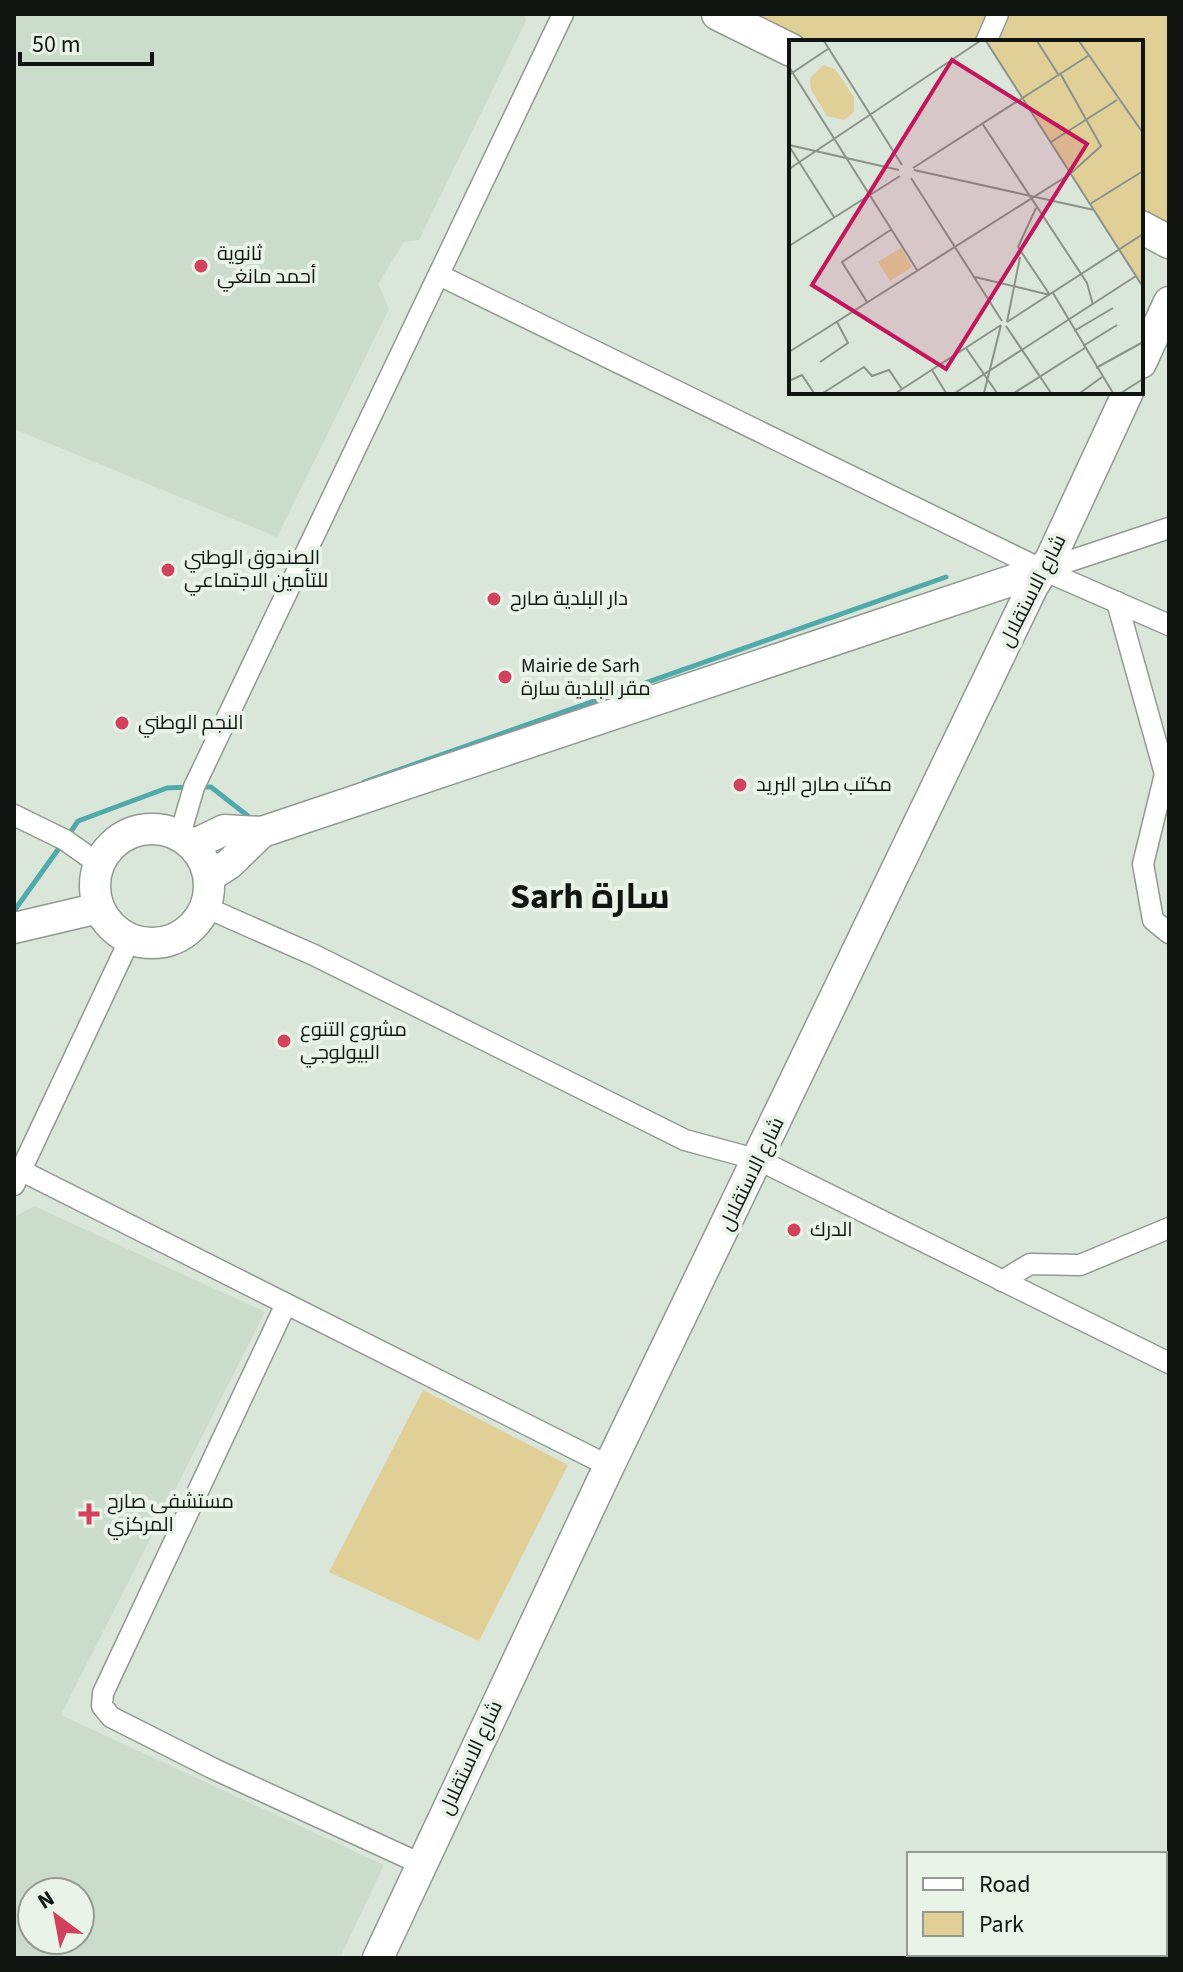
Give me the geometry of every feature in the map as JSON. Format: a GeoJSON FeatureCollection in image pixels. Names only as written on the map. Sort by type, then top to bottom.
{"type":"FeatureCollection","features":[{"type":"Feature","properties":{"kind":"main road"},"geometry":{"type":"LineString","coordinates":[[718,14],[789,49]]}},
{"type":"Feature","properties":{"kind":"main road"},"geometry":{"type":"LineString","coordinates":[[1143,228],[1169,242]]}},
{"type":"Feature","properties":{"kind":"street"},"geometry":{"type":"LineString","coordinates":[[186,840],[194,787],[563,14]]}},
{"type":"Feature","properties":{"kind":"street"},"geometry":{"type":"LineString","coordinates":[[987,40],[998,14]]}},
{"type":"Feature","properties":{"kind":"street"},"geometry":{"type":"LineString","coordinates":[[439,275],[1043,570],[1169,625]]}},
{"type":"Feature","properties":{"kind":"street"},"geometry":{"type":"LineString","coordinates":[[1143,359],[1169,302]]}},
{"type":"Feature","properties":{"kind":"street","name":"شارع الاستقلال"},"geometry":{"type":"LineString","coordinates":[[378,1958],[609,1466],[1127,394]]}},
{"type":"Feature","properties":{"kind":"street"},"geometry":{"type":"LineString","coordinates":[[186,840],[224,830],[262,832],[1169,528]]}},
{"type":"Feature","properties":{"kind":"street"},"geometry":{"type":"LineString","coordinates":[[1117,602],[1165,774],[1143,864],[1153,920],[1169,933]]}},
{"type":"Feature","properties":{"kind":"street"},"geometry":{"type":"LineString","coordinates":[[14,815],[65,840],[99,864]]}},
{"type":"Feature","properties":{"kind":"street"},"geometry":{"type":"LineString","coordinates":[[142,829],[161,829],[186,840],[204,860],[209,877],[205,907],[196,923],[182,934],[147,943],[130,939],[117,931],[99,908],[95,879],[99,864],[109,848],[124,835],[142,829]]}},
{"type":"Feature","properties":{"kind":"street"},"geometry":{"type":"LineString","coordinates":[[209,877],[229,864],[262,832]]}},
{"type":"Feature","properties":{"kind":"street"},"geometry":{"type":"LineString","coordinates":[[205,907],[314,955],[685,1140],[759,1160],[1169,1363]]}},
{"type":"Feature","properties":{"kind":"street"},"geometry":{"type":"LineString","coordinates":[[14,928],[99,908]]}},
{"type":"Feature","properties":{"kind":"street"},"geometry":{"type":"LineString","coordinates":[[130,939],[105,985],[17,1174],[286,1304],[609,1466]]}},
{"type":"Feature","properties":{"kind":"street"},"geometry":{"type":"LineString","coordinates":[[1002,1281],[1030,1264],[1080,1265],[1169,1228]]}},
{"type":"Feature","properties":{"kind":"street"},"geometry":{"type":"LineString","coordinates":[[286,1304],[103,1693],[102,1706],[111,1717],[214,1769],[421,1864]]}},
{"type":"Feature","properties":{"kind":"shaded area","name":"ثانوية أحمد مانغي"},"geometry":{"type":"Polygon","coordinates":[[[14,14],[524,14],[526,21],[419,240],[404,242],[378,284],[389,309],[277,537],[14,429],[14,14]]]}},
{"type":"Feature","properties":{"kind":"shaded area","name":"مستشفى صارح المركزي"},"geometry":{"type":"Polygon","coordinates":[[[34,1206],[265,1312],[61,1715],[384,1865],[340,1958],[14,1958],[14,1217],[34,1206]]]}},
{"type":"Feature","properties":{"kind":"green space"},"geometry":{"type":"Polygon","coordinates":[[[718,14],[1169,14],[1169,242],[1143,228],[1143,40],[789,41],[718,14]]]}},
{"type":"Feature","properties":{"kind":"green space"},"geometry":{"type":"Polygon","coordinates":[[[423,1390],[568,1465],[479,1641],[329,1572],[423,1390]]]}},
{"type":"Feature","properties":{"kind":"waterway"},"geometry":{"type":"LineString","coordinates":[[364,782],[946,577]]}},
{"type":"Feature","properties":{"kind":"waterway"},"geometry":{"type":"LineString","coordinates":[[68,836],[78,821],[167,788],[188,787]]}},
{"type":"Feature","properties":{"kind":"waterway"},"geometry":{"type":"LineString","coordinates":[[198,787],[211,787],[253,820]]}},
{"type":"Feature","properties":{"kind":"waterway"},"geometry":{"type":"LineString","coordinates":[[14,911],[62,844]]}},
{"type":"Feature","properties":{"kind":"place","name":"ثانوية أحمد مانغي"},"geometry":{"type":"Point","coordinates":[201,266]}},
{"type":"Feature","properties":{"kind":"place","name":"الصندوق الوطني للتأمين الاجتماعي"},"geometry":{"type":"Point","coordinates":[168,570]}},
{"type":"Feature","properties":{"kind":"place","name":"دار البلدية صارح"},"geometry":{"type":"Point","coordinates":[494,599]}},
{"type":"Feature","properties":{"kind":"place","name":"Mairie de Sarh مقر البلدية سارة"},"geometry":{"type":"Point","coordinates":[505,677]}},
{"type":"Feature","properties":{"kind":"place","name":"النجم الوطني"},"geometry":{"type":"Point","coordinates":[122,723]}},
{"type":"Feature","properties":{"kind":"place","name":"مكتب صارح البريد"},"geometry":{"type":"Point","coordinates":[740,785]}},
{"type":"Feature","properties":{"kind":"place","name":"مشروع التنوع البيولوجي"},"geometry":{"type":"Point","coordinates":[284,1041]}},
{"type":"Feature","properties":{"kind":"place","name":"الدرك"},"geometry":{"type":"Point","coordinates":[794,1230]}},
{"type":"Feature","properties":{"kind":"place","name":"مستشفى صارح المركزي"},"geometry":{"type":"Point","coordinates":[89,1514]}},
{"type":"Feature","properties":{"kind":"district","name":"Sarh سارة"},"geometry":{"type":"Point","coordinates":[590,896]}}]}
